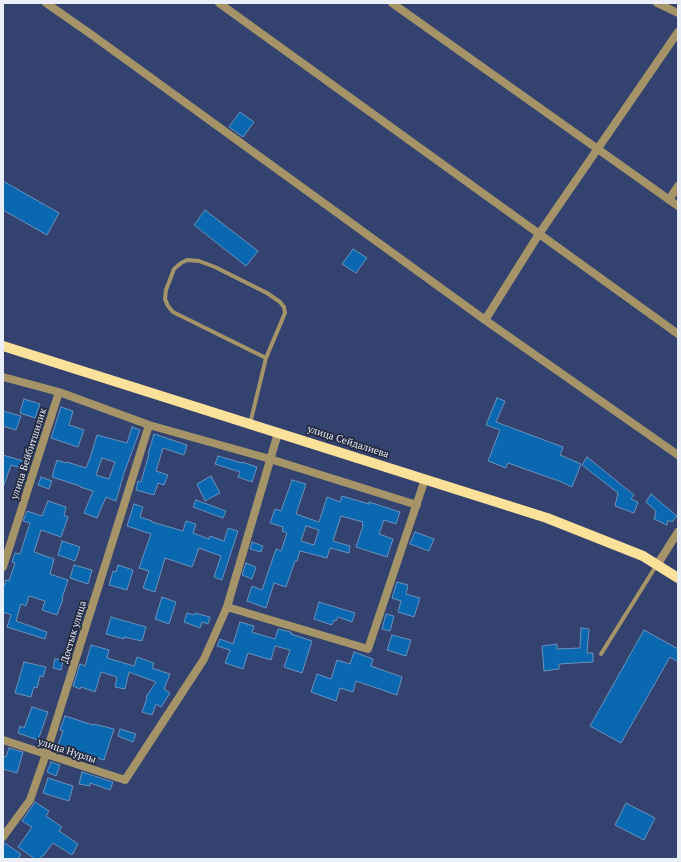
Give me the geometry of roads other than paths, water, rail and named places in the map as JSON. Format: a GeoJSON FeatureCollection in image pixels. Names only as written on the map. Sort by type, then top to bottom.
{"type":"FeatureCollection","features":[{"type":"Feature","properties":{"kind":"main road","name":"улица Сейдалиева"},"geometry":{"type":"LineString","coordinates":[[3,346],[548,518],[644,556],[678,578]]}},
{"type":"Feature","properties":{"kind":"street"},"geometry":{"type":"LineString","coordinates":[[46,3],[99,39],[485,320],[678,455]]}},
{"type":"Feature","properties":{"kind":"street"},"geometry":{"type":"LineString","coordinates":[[219,3],[678,334]]}},
{"type":"Feature","properties":{"kind":"street"},"geometry":{"type":"LineString","coordinates":[[392,3],[597,150],[678,206]]}},
{"type":"Feature","properties":{"kind":"street"},"geometry":{"type":"LineString","coordinates":[[657,3],[678,13]]}},
{"type":"Feature","properties":{"kind":"street"},"geometry":{"type":"LineString","coordinates":[[485,320],[539,234],[678,32]]}},
{"type":"Feature","properties":{"kind":"street"},"geometry":{"type":"LineString","coordinates":[[669,200],[678,186]]}},
{"type":"Feature","properties":{"kind":"street"},"geometry":{"type":"LineString","coordinates":[[3,377],[59,392],[149,425],[270,459],[416,505]]}},
{"type":"Feature","properties":{"kind":"street","name":"улица Бейбитшилик"},"geometry":{"type":"LineString","coordinates":[[3,567],[59,392]]}},
{"type":"Feature","properties":{"kind":"street","name":"Достык улица"},"geometry":{"type":"LineString","coordinates":[[3,837],[30,800],[46,754],[149,425]]}},
{"type":"Feature","properties":{"kind":"street"},"geometry":{"type":"LineString","coordinates":[[278,433],[227,607],[368,649],[426,479]]}},
{"type":"Feature","properties":{"kind":"street"},"geometry":{"type":"LineString","coordinates":[[657,565],[678,532]]}},
{"type":"Feature","properties":{"kind":"street","name":"улица Нурлы"},"geometry":{"type":"LineString","coordinates":[[3,740],[125,780],[204,659],[227,607]]}},
{"type":"Feature","properties":{"kind":"lane"},"geometry":{"type":"LineString","coordinates":[[250,424],[266,358],[285,313],[284,307],[280,302],[267,293],[215,267],[199,261],[188,260],[181,263],[174,269],[166,290],[165,298],[168,306],[173,312],[266,358]]}},
{"type":"Feature","properties":{"kind":"lane"},"geometry":{"type":"LineString","coordinates":[[601,654],[657,565]]}}]}
